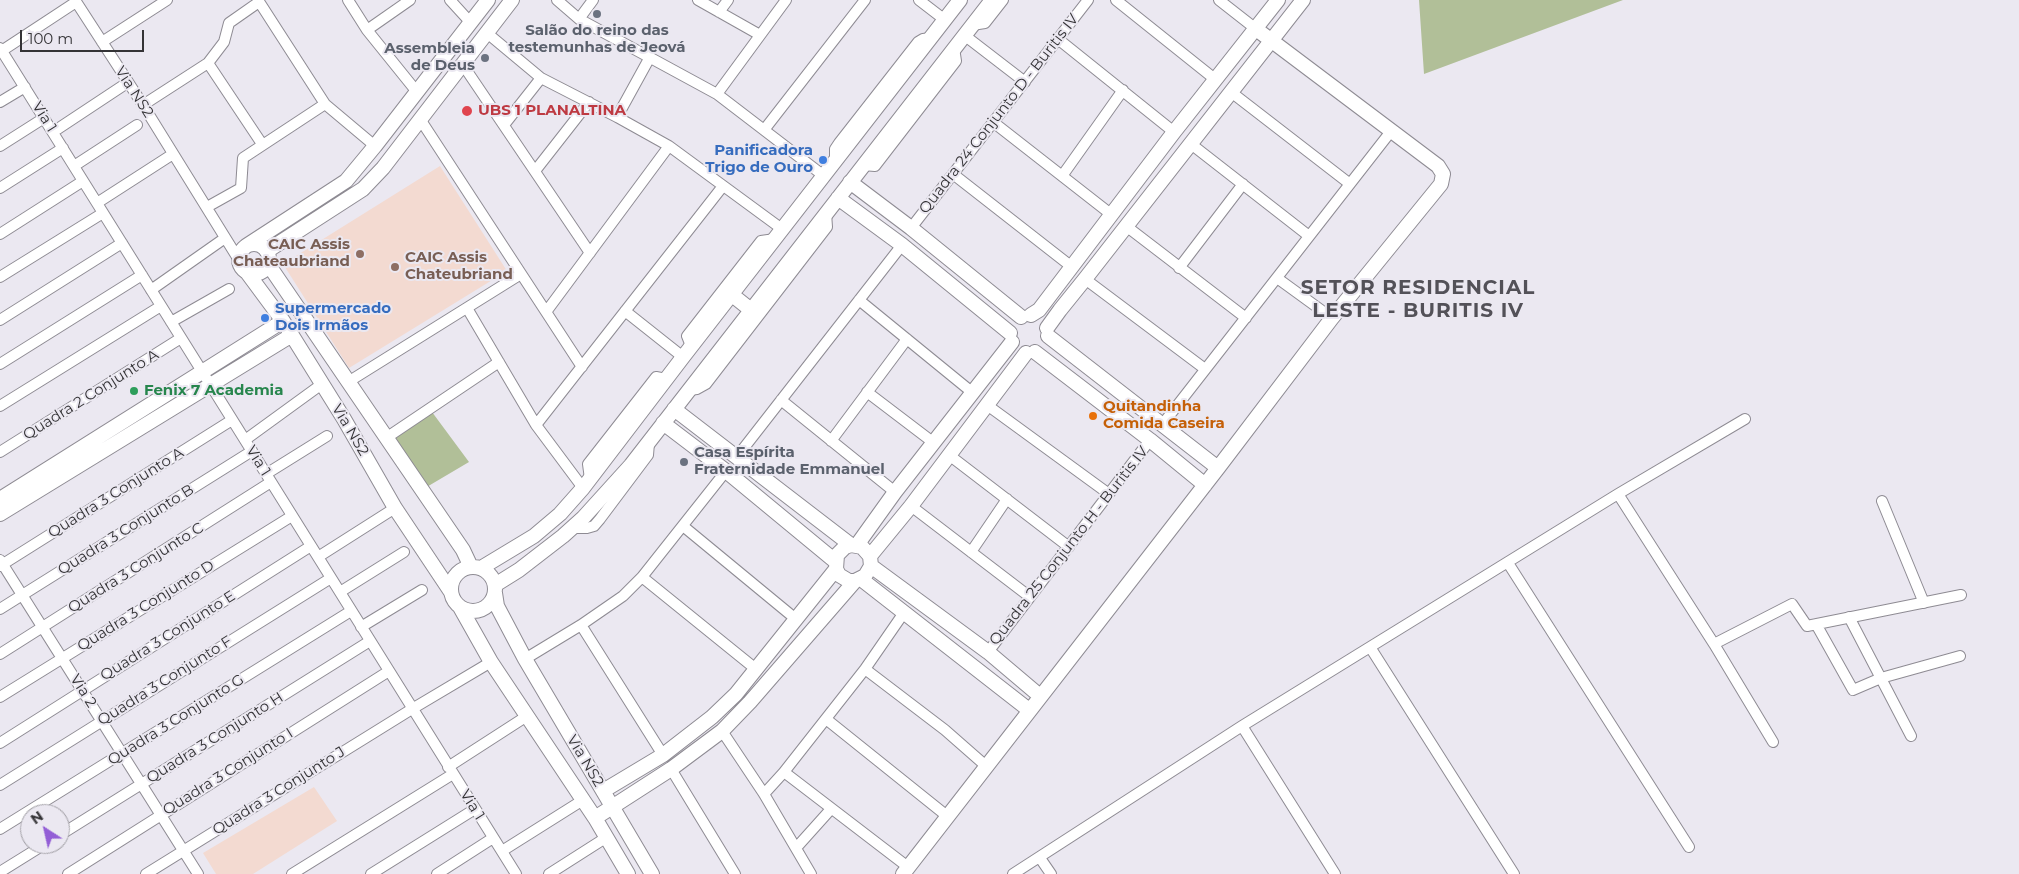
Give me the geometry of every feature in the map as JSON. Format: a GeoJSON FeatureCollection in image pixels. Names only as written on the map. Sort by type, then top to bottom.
{"type":"FeatureCollection","features":[{"type":"Feature","properties":{"kind":"street"},"geometry":{"type":"LineString","coordinates":[[102,42],[167,0]]}},
{"type":"Feature","properties":{"kind":"street"},"geometry":{"type":"LineString","coordinates":[[348,0],[368,30],[417,92]]}},
{"type":"Feature","properties":{"kind":"street"},"geometry":{"type":"LineString","coordinates":[[368,30],[410,0]]}},
{"type":"Feature","properties":{"kind":"street"},"geometry":{"type":"LineString","coordinates":[[450,0],[462,34],[465,61],[504,125],[590,253]]}},
{"type":"Feature","properties":{"kind":"street"},"geometry":{"type":"LineString","coordinates":[[488,0],[346,181],[246,246],[242,250],[243,266],[256,273],[260,272],[268,258],[363,189],[383,168],[512,0]]}},
{"type":"Feature","properties":{"kind":"street"},"geometry":{"type":"LineString","coordinates":[[557,0],[579,19],[717,94],[824,176]]}},
{"type":"Feature","properties":{"kind":"street"},"geometry":{"type":"LineString","coordinates":[[579,19],[594,0]]}},
{"type":"Feature","properties":{"kind":"street"},"geometry":{"type":"LineString","coordinates":[[698,0],[760,35]]}},
{"type":"Feature","properties":{"kind":"street"},"geometry":{"type":"LineString","coordinates":[[719,12],[728,0]]}},
{"type":"Feature","properties":{"kind":"street"},"geometry":{"type":"LineString","coordinates":[[717,94],[786,0]]}},
{"type":"Feature","properties":{"kind":"street"},"geometry":{"type":"LineString","coordinates":[[764,130],[865,0]]}},
{"type":"Feature","properties":{"kind":"street"},"geometry":{"type":"LineString","coordinates":[[919,0],[952,7],[931,38],[687,351],[587,484],[560,514],[534,536],[476,567],[463,569],[456,575],[452,583],[451,592],[460,607],[467,610],[481,610],[488,606],[495,589],[504,580],[538,556],[572,528],[631,465],[992,0]]}},
{"type":"Feature","properties":{"kind":"street"},"geometry":{"type":"LineString","coordinates":[[968,30],[985,23],[1003,0]]}},
{"type":"Feature","properties":{"kind":"street","name":"Quadra 24 Conjunto D - Buritis IV"},"geometry":{"type":"LineString","coordinates":[[911,228],[1088,0]]}},
{"type":"Feature","properties":{"kind":"street"},"geometry":{"type":"LineString","coordinates":[[1116,0],[1216,80]]}},
{"type":"Feature","properties":{"kind":"street"},"geometry":{"type":"LineString","coordinates":[[784,772],[905,870],[1205,485],[1332,318],[1441,184],[1443,174],[1438,166],[1219,0]]}},
{"type":"Feature","properties":{"kind":"street"},"geometry":{"type":"LineString","coordinates":[[603,791],[663,755],[712,717],[757,670],[798,620],[835,565],[840,550],[854,545],[973,393],[1011,337],[1014,323],[1039,310],[1174,132],[1278,0]]}},
{"type":"Feature","properties":{"kind":"street"},"geometry":{"type":"LineString","coordinates":[[595,818],[671,769],[722,731],[858,580],[866,576],[870,561],[949,455],[1031,352],[1044,346],[1048,332],[1060,310],[1303,0]]}},
{"type":"Feature","properties":{"kind":"street"},"geometry":{"type":"LineString","coordinates":[[1,50],[75,1]]}},
{"type":"Feature","properties":{"kind":"street","name":"Via NS2"},"geometry":{"type":"LineString","coordinates":[[75,1],[143,105],[243,266],[292,335],[396,508],[451,592]]}},
{"type":"Feature","properties":{"kind":"street"},"geometry":{"type":"LineString","coordinates":[[143,105],[208,63],[224,42],[229,23],[259,1],[325,104],[375,146]]}},
{"type":"Feature","properties":{"kind":"street"},"geometry":{"type":"LineString","coordinates":[[968,30],[1025,82]]}},
{"type":"Feature","properties":{"kind":"street"},"geometry":{"type":"LineString","coordinates":[[487,33],[542,78],[669,146],[723,186],[778,234]]}},
{"type":"Feature","properties":{"kind":"street"},"geometry":{"type":"LineString","coordinates":[[462,34],[470,43],[477,46]]}},
{"type":"Feature","properties":{"kind":"street"},"geometry":{"type":"LineString","coordinates":[[836,160],[835,149],[839,143],[918,42],[931,38]]}},
{"type":"Feature","properties":{"kind":"street"},"geometry":{"type":"LineString","coordinates":[[1058,38],[1174,132]]}},
{"type":"Feature","properties":{"kind":"street"},"geometry":{"type":"LineString","coordinates":[[863,165],[875,166],[916,114],[956,61],[954,48]]}},
{"type":"Feature","properties":{"kind":"street","name":"Via 1"},"geometry":{"type":"LineString","coordinates":[[1,50],[494,838],[514,873]]}},
{"type":"Feature","properties":{"kind":"street"},"geometry":{"type":"LineString","coordinates":[[617,117],[650,57]]}},
{"type":"Feature","properties":{"kind":"street"},"geometry":{"type":"LineString","coordinates":[[208,63],[262,144]]}},
{"type":"Feature","properties":{"kind":"street"},"geometry":{"type":"LineString","coordinates":[[504,125],[542,78]]}},
{"type":"Feature","properties":{"kind":"street"},"geometry":{"type":"LineString","coordinates":[[53,132],[127,83]]}},
{"type":"Feature","properties":{"kind":"street"},"geometry":{"type":"LineString","coordinates":[[0,102],[24,87]]}},
{"type":"Feature","properties":{"kind":"street"},"geometry":{"type":"LineString","coordinates":[[1062,176],[1123,90]]}},
{"type":"Feature","properties":{"kind":"street"},"geometry":{"type":"LineString","coordinates":[[1230,92],[1350,184]]}},
{"type":"Feature","properties":{"kind":"street"},"geometry":{"type":"LineString","coordinates":[[885,97],[904,112]]}},
{"type":"Feature","properties":{"kind":"street"},"geometry":{"type":"LineString","coordinates":[[535,171],[589,102]]}},
{"type":"Feature","properties":{"kind":"street"},"geometry":{"type":"LineString","coordinates":[[207,208],[240,188],[243,158],[325,104]]}},
{"type":"Feature","properties":{"kind":"street"},"geometry":{"type":"LineString","coordinates":[[0,146],[44,118]]}},
{"type":"Feature","properties":{"kind":"street"},"geometry":{"type":"LineString","coordinates":[[420,118],[582,367]]}},
{"type":"Feature","properties":{"kind":"street"},"geometry":{"type":"LineString","coordinates":[[993,122],[1112,215]]}},
{"type":"Feature","properties":{"kind":"street"},"geometry":{"type":"LineString","coordinates":[[74,166],[137,125]]}},
{"type":"Feature","properties":{"kind":"street"},"geometry":{"type":"LineString","coordinates":[[1162,425],[1392,130]]}},
{"type":"Feature","properties":{"kind":"street"},"geometry":{"type":"LineString","coordinates":[[1191,144],[1310,236]]}},
{"type":"Feature","properties":{"kind":"street"},"geometry":{"type":"LineString","coordinates":[[546,312],[669,146]]}},
{"type":"Feature","properties":{"kind":"street"},"geometry":{"type":"LineString","coordinates":[[0,188],[63,148]]}},
{"type":"Feature","properties":{"kind":"street"},"geometry":{"type":"LineString","coordinates":[[97,203],[173,154]]}},
{"type":"Feature","properties":{"kind":"street"},"geometry":{"type":"LineString","coordinates":[[953,174],[1072,267]]}},
{"type":"Feature","properties":{"kind":"street"},"geometry":{"type":"LineString","coordinates":[[0,234],[83,181]]}},
{"type":"Feature","properties":{"kind":"street"},"geometry":{"type":"LineString","coordinates":[[850,182],[1026,316],[1041,319],[1048,332],[1218,468]]}},
{"type":"Feature","properties":{"kind":"street"},"geometry":{"type":"LineString","coordinates":[[1179,268],[1243,184]]}},
{"type":"Feature","properties":{"kind":"street"},"geometry":{"type":"LineString","coordinates":[[536,425],[723,186]]}},
{"type":"Feature","properties":{"kind":"street"},"geometry":{"type":"LineString","coordinates":[[838,198],[902,245],[1011,337],[1020,351],[1031,352],[1150,440],[1205,485]]}},
{"type":"Feature","properties":{"kind":"street"},"geometry":{"type":"LineString","coordinates":[[0,277],[103,213]]}},
{"type":"Feature","properties":{"kind":"street"},"geometry":{"type":"LineString","coordinates":[[689,390],[706,384],[827,227],[826,213]]}},
{"type":"Feature","properties":{"kind":"street"},"geometry":{"type":"LineString","coordinates":[[1126,226],[1246,318]]}},
{"type":"Feature","properties":{"kind":"street"},"geometry":{"type":"LineString","coordinates":[[687,351],[687,336],[762,241],[778,234]]}},
{"type":"Feature","properties":{"kind":"street"},"geometry":{"type":"LineString","coordinates":[[151,290],[225,238]]}},
{"type":"Feature","properties":{"kind":"street"},"geometry":{"type":"LineString","coordinates":[[0,320],[122,243]]}},
{"type":"Feature","properties":{"kind":"street"},"geometry":{"type":"LineString","coordinates":[[246,246],[258,244],[268,258]]}},
{"type":"Feature","properties":{"kind":"street"},"geometry":{"type":"LineString","coordinates":[[736,458],[902,245]]}},
{"type":"Feature","properties":{"kind":"street","name":"Via NS2"},"geometry":{"type":"LineString","coordinates":[[268,258],[364,406],[476,567]]}},
{"type":"Feature","properties":{"kind":"street"},"geometry":{"type":"LineString","coordinates":[[336,407],[352,388],[467,308],[521,274]]}},
{"type":"Feature","properties":{"kind":"street"},"geometry":{"type":"LineString","coordinates":[[0,364],[142,275]]}},
{"type":"Feature","properties":{"kind":"street"},"geometry":{"type":"LineString","coordinates":[[1277,278],[1332,318]]}},
{"type":"Feature","properties":{"kind":"street"},"geometry":{"type":"LineString","coordinates":[[1086,279],[1205,369]]}},
{"type":"Feature","properties":{"kind":"street"},"geometry":{"type":"LineString","coordinates":[[171,322],[228,289]]}},
{"type":"Feature","properties":{"kind":"street"},"geometry":{"type":"LineString","coordinates":[[731,294],[751,310]]}},
{"type":"Feature","properties":{"kind":"street"},"geometry":{"type":"LineString","coordinates":[[860,300],[973,393]]}},
{"type":"Feature","properties":{"kind":"street"},"geometry":{"type":"LineString","coordinates":[[0,406],[161,306]]}},
{"type":"Feature","properties":{"kind":"street"},"geometry":{"type":"LineString","coordinates":[[467,308],[536,425],[587,484]]}},
{"type":"Feature","properties":{"kind":"street"},"geometry":{"type":"LineString","coordinates":[[625,311],[687,351]]}},
{"type":"Feature","properties":{"kind":"street"},"geometry":{"type":"LineString","coordinates":[[0,514],[203,373],[283,321]]}},
{"type":"Feature","properties":{"kind":"street"},"geometry":{"type":"LineString","coordinates":[[264,333],[273,347]]}},
{"type":"Feature","properties":{"kind":"street"},"geometry":{"type":"LineString","coordinates":[[96,447],[211,386],[292,335]]}},
{"type":"Feature","properties":{"kind":"street","name":"Quadra 2 Conjunto A"},"geometry":{"type":"LineString","coordinates":[[0,452],[181,338]]}},
{"type":"Feature","properties":{"kind":"street"},"geometry":{"type":"LineString","coordinates":[[831,441],[907,339]]}},
{"type":"Feature","properties":{"kind":"street"},"geometry":{"type":"LineString","coordinates":[[386,438],[499,362]]}},
{"type":"Feature","properties":{"kind":"street"},"geometry":{"type":"LineString","coordinates":[[245,440],[322,384]]}},
{"type":"Feature","properties":{"kind":"street"},"geometry":{"type":"LineString","coordinates":[[867,392],[934,443]]}},
{"type":"Feature","properties":{"kind":"street"},"geometry":{"type":"LineString","coordinates":[[781,400],[895,492]]}},
{"type":"Feature","properties":{"kind":"street"},"geometry":{"type":"LineString","coordinates":[[987,405],[1109,494]]}},
{"type":"Feature","properties":{"kind":"street"},"geometry":{"type":"LineString","coordinates":[[344,419],[364,406]]}},
{"type":"Feature","properties":{"kind":"street"},"geometry":{"type":"LineString","coordinates":[[674,408],[736,458],[854,545],[862,547],[870,561],[988,652],[1040,696]]}},
{"type":"Feature","properties":{"kind":"street"},"geometry":{"type":"LineString","coordinates":[[1013,874],[1242,726],[1618,494],[1745,419]]}},
{"type":"Feature","properties":{"kind":"street","name":"Quadra 3 Conjunto A"},"geometry":{"type":"LineString","coordinates":[[1,563],[232,420]]}},
{"type":"Feature","properties":{"kind":"street"},"geometry":{"type":"LineString","coordinates":[[663,423],[726,471],[835,565],[844,578],[858,580],[1029,710]]}},
{"type":"Feature","properties":{"kind":"street","name":"Quadra 3 Conjunto C"},"geometry":{"type":"LineString","coordinates":[[0,654],[268,478],[327,436]]}},
{"type":"Feature","properties":{"kind":"street","name":"Quadra 25 Conjunto H - Buritis IV"},"geometry":{"type":"LineString","coordinates":[[988,652],[1150,440]]}},
{"type":"Feature","properties":{"kind":"street","name":"Quadra 3 Conjunto B"},"geometry":{"type":"LineString","coordinates":[[0,609],[252,451]]}},
{"type":"Feature","properties":{"kind":"street"},"geometry":{"type":"LineString","coordinates":[[949,455],[1068,547]]}},
{"type":"Feature","properties":{"kind":"street"},"geometry":{"type":"LineString","coordinates":[[0,498],[77,459]]}},
{"type":"Feature","properties":{"kind":"street"},"geometry":{"type":"LineString","coordinates":[[525,659],[624,596],[684,526],[726,471]]}},
{"type":"Feature","properties":{"kind":"street"},"geometry":{"type":"LineString","coordinates":[[1618,494],[1714,644],[1773,742]]}},
{"type":"Feature","properties":{"kind":"street"},"geometry":{"type":"LineString","coordinates":[[971,552],[1007,499]]}},
{"type":"Feature","properties":{"kind":"street"},"geometry":{"type":"LineString","coordinates":[[1882,502],[1924,603]]}},
{"type":"Feature","properties":{"kind":"street"},"geometry":{"type":"LineString","coordinates":[[911,506],[1030,597]]}},
{"type":"Feature","properties":{"kind":"street"},"geometry":{"type":"LineString","coordinates":[[318,558],[396,508]]}},
{"type":"Feature","properties":{"kind":"street","name":"Quadra 3 Conjunto D"},"geometry":{"type":"LineString","coordinates":[[0,697],[292,516]]}},
{"type":"Feature","properties":{"kind":"street"},"geometry":{"type":"LineString","coordinates":[[684,526],[798,620]]}},
{"type":"Feature","properties":{"kind":"street","name":"Quadra 3 Conjunto E"},"geometry":{"type":"LineString","coordinates":[[0,743],[311,546]]}},
{"type":"Feature","properties":{"kind":"street"},"geometry":{"type":"LineString","coordinates":[[340,592],[404,552]]}},
{"type":"Feature","properties":{"kind":"street","name":"Via 2"},"geometry":{"type":"LineString","coordinates":[[1,563],[198,874]]}},
{"type":"Feature","properties":{"kind":"street"},"geometry":{"type":"LineString","coordinates":[[1508,563],[1689,847]]}},
{"type":"Feature","properties":{"kind":"street"},"geometry":{"type":"LineString","coordinates":[[476,567],[488,572],[495,589]]}},
{"type":"Feature","properties":{"kind":"street"},"geometry":{"type":"LineString","coordinates":[[642,577],[757,670]]}},
{"type":"Feature","properties":{"kind":"street","name":"Quadra 3 Conjunto F"},"geometry":{"type":"LineString","coordinates":[[0,785],[331,578]]}},
{"type":"Feature","properties":{"kind":"street","name":"Via NS2"},"geometry":{"type":"LineString","coordinates":[[495,589],[497,606],[525,659],[652,874]]}},
{"type":"Feature","properties":{"kind":"street"},"geometry":{"type":"LineString","coordinates":[[361,626],[422,590]]}},
{"type":"Feature","properties":{"kind":"street"},"geometry":{"type":"LineString","coordinates":[[1714,644],[1792,604],[1807,626],[1961,595]]}},
{"type":"Feature","properties":{"kind":"street","name":"Via NS2"},"geometry":{"type":"LineString","coordinates":[[460,607],[491,662],[595,818],[627,873]]}},
{"type":"Feature","properties":{"kind":"street","name":"Quadra 3 Conjunto G"},"geometry":{"type":"LineString","coordinates":[[0,829],[351,611]]}},
{"type":"Feature","properties":{"kind":"street"},"geometry":{"type":"LineString","coordinates":[[764,794],[784,772],[865,669],[903,614]]}},
{"type":"Feature","properties":{"kind":"street"},"geometry":{"type":"LineString","coordinates":[[1849,617],[1911,736]]}},
{"type":"Feature","properties":{"kind":"street"},"geometry":{"type":"LineString","coordinates":[[1816,624],[1853,690],[1881,678],[1960,656]]}},
{"type":"Feature","properties":{"kind":"street"},"geometry":{"type":"LineString","coordinates":[[581,625],[663,755]]}},
{"type":"Feature","properties":{"kind":"street","name":"Quadra 3 Conjunto H"},"geometry":{"type":"LineString","coordinates":[[70,829],[370,641]]}},
{"type":"Feature","properties":{"kind":"street"},"geometry":{"type":"LineString","coordinates":[[1370,647],[1514,874]]}},
{"type":"Feature","properties":{"kind":"street","name":"Quadra 3 Conjunto J"},"geometry":{"type":"LineString","coordinates":[[146,874],[491,662]]}},
{"type":"Feature","properties":{"kind":"street"},"geometry":{"type":"LineString","coordinates":[[865,669],[945,730],[986,766]]}},
{"type":"Feature","properties":{"kind":"street","name":"Quadra 3 Conjunto I"},"geometry":{"type":"LineString","coordinates":[[68,874],[389,671]]}},
{"type":"Feature","properties":{"kind":"street"},"geometry":{"type":"LineString","coordinates":[[292,874],[451,770],[527,716]]}},
{"type":"Feature","properties":{"kind":"street"},"geometry":{"type":"LineString","coordinates":[[826,718],[947,816]]}},
{"type":"Feature","properties":{"kind":"street"},"geometry":{"type":"LineString","coordinates":[[1242,726],[1335,874]]}},
{"type":"Feature","properties":{"kind":"street"},"geometry":{"type":"LineString","coordinates":[[722,731],[764,794],[812,874]]}},
{"type":"Feature","properties":{"kind":"street"},"geometry":{"type":"LineString","coordinates":[[671,769],[736,874]]}},
{"type":"Feature","properties":{"kind":"street"},"geometry":{"type":"LineString","coordinates":[[502,851],[583,800]]}},
{"type":"Feature","properties":{"kind":"street"},"geometry":{"type":"LineString","coordinates":[[371,874],[475,809]]}},
{"type":"Feature","properties":{"kind":"street"},"geometry":{"type":"LineString","coordinates":[[796,848],[831,809]]}},
{"type":"Feature","properties":{"kind":"street"},"geometry":{"type":"LineString","coordinates":[[549,874],[607,837]]}},
{"type":"Feature","properties":{"kind":"street"},"geometry":{"type":"LineString","coordinates":[[437,874],[494,838]]}},
{"type":"Feature","properties":{"kind":"street"},"geometry":{"type":"LineString","coordinates":[[0,872],[29,854]]}},
{"type":"Feature","properties":{"kind":"street"},"geometry":{"type":"LineString","coordinates":[[1040,858],[1051,874]]}},
{"type":"Feature","properties":{"kind":"shaded area","name":"CAIC Assis Chateubriand"},"geometry":{"type":"Polygon","coordinates":[[[440,166],[507,271],[349,368],[283,264],[440,166]]]}},
{"type":"Feature","properties":{"kind":"shaded area"},"geometry":{"type":"Polygon","coordinates":[[[314,787],[337,821],[253,874],[216,874],[203,853],[314,787]]]}},
{"type":"Feature","properties":{"kind":"green space"},"geometry":{"type":"Polygon","coordinates":[[[1419,0],[1623,0],[1424,74],[1419,0]]]}},
{"type":"Feature","properties":{"kind":"green space"},"geometry":{"type":"Polygon","coordinates":[[[432,412],[469,462],[425,488],[392,440],[432,412]]]}},
{"type":"Feature","properties":{"kind":"place","name":"Salão do reino das testemunhas de Jeová"},"geometry":{"type":"Point","coordinates":[597,14]}},
{"type":"Feature","properties":{"kind":"place","name":"Assembleia de Deus"},"geometry":{"type":"Point","coordinates":[485,58]}},
{"type":"Feature","properties":{"kind":"place","name":"UBS 1 PLANALTINA"},"geometry":{"type":"Point","coordinates":[467,111]}},
{"type":"Feature","properties":{"kind":"place","name":"Panificadora Trigo de Ouro"},"geometry":{"type":"Point","coordinates":[823,160]}},
{"type":"Feature","properties":{"kind":"place","name":"CAIC Assis Chateaubriand"},"geometry":{"type":"Point","coordinates":[360,254]}},
{"type":"Feature","properties":{"kind":"place","name":"CAIC Assis Chateubriand"},"geometry":{"type":"Point","coordinates":[395,267]}},
{"type":"Feature","properties":{"kind":"place","name":"Supermercado Dois Irmãos"},"geometry":{"type":"Point","coordinates":[265,318]}},
{"type":"Feature","properties":{"kind":"place","name":"Fenix 7 Academia"},"geometry":{"type":"Point","coordinates":[134,391]}},
{"type":"Feature","properties":{"kind":"place","name":"Quitandinha Comida Caseira"},"geometry":{"type":"Point","coordinates":[1093,416]}},
{"type":"Feature","properties":{"kind":"place","name":"Casa Espírita Fraternidade Emmanuel"},"geometry":{"type":"Point","coordinates":[684,462]}},
{"type":"Feature","properties":{"kind":"district","name":"SETOR RESIDENCIAL LESTE - BURITIS IV"},"geometry":{"type":"Point","coordinates":[1418,300]}}]}
